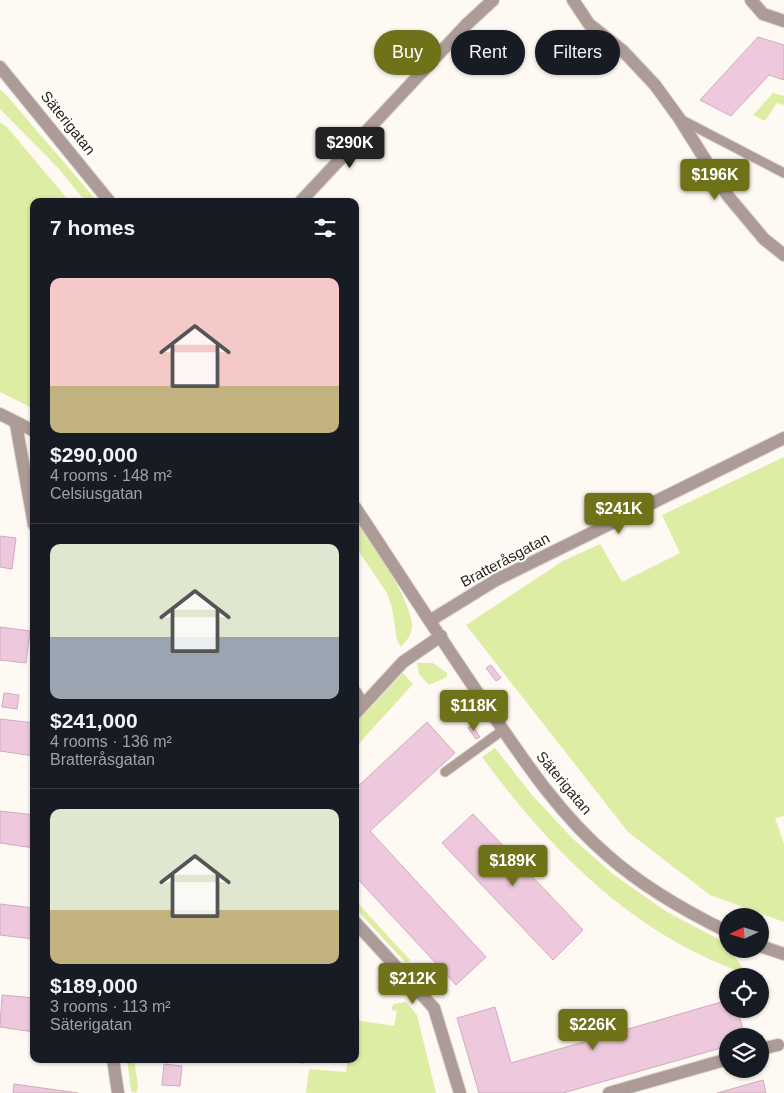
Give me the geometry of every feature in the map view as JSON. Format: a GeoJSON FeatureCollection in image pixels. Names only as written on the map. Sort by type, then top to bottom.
{"type":"FeatureCollection","features":[{"type":"Feature","properties":{"kind":"street"},"geometry":{"type":"LineString","coordinates":[[304,198],[435,58],[493,0]]}},
{"type":"Feature","properties":{"kind":"street"},"geometry":{"type":"LineString","coordinates":[[574,0],[589,24],[623,51],[655,85],[728,196],[764,239],[784,255]]}},
{"type":"Feature","properties":{"kind":"street"},"geometry":{"type":"LineString","coordinates":[[751,0],[763,14],[784,21]]}},
{"type":"Feature","properties":{"kind":"street","name":"Säterigatan"},"geometry":{"type":"LineString","coordinates":[[0,67],[107,198]]}},
{"type":"Feature","properties":{"kind":"street"},"geometry":{"type":"LineString","coordinates":[[0,414],[16,424],[30,429]]}},
{"type":"Feature","properties":{"kind":"street"},"geometry":{"type":"LineString","coordinates":[[16,424],[30,503]]}},
{"type":"Feature","properties":{"kind":"street","name":"Bratteråsgatan"},"geometry":{"type":"LineString","coordinates":[[431,620],[496,580],[784,438]]}},
{"type":"Feature","properties":{"kind":"street","name":"Säterigatan"},"geometry":{"type":"LineString","coordinates":[[359,513],[527,765],[565,813],[606,855],[650,888],[698,918],[719,928]]}},
{"type":"Feature","properties":{"kind":"street"},"geometry":{"type":"LineString","coordinates":[[359,710],[403,662],[441,636]]}},
{"type":"Feature","properties":{"kind":"street"},"geometry":{"type":"LineString","coordinates":[[359,926],[434,1008],[460,1093]]}},
{"type":"Feature","properties":{"kind":"street"},"geometry":{"type":"LineString","coordinates":[[769,949],[784,954]]}},
{"type":"Feature","properties":{"kind":"street"},"geometry":{"type":"LineString","coordinates":[[769,1047],[778,1045]]}},
{"type":"Feature","properties":{"kind":"street"},"geometry":{"type":"LineString","coordinates":[[609,1093],[719,1062]]}},
{"type":"Feature","properties":{"kind":"street"},"geometry":{"type":"LineString","coordinates":[[114,1063],[118,1093]]}},
{"type":"Feature","properties":{"kind":"lane"},"geometry":{"type":"LineString","coordinates":[[678,118],[784,173]]}},
{"type":"Feature","properties":{"kind":"lane"},"geometry":{"type":"LineString","coordinates":[[445,772],[503,730]]}},
{"type":"Feature","properties":{"kind":"green space"},"geometry":{"type":"Polygon","coordinates":[[[0,89],[94,198],[83,198],[58,168],[0,109],[0,89]]]}},
{"type":"Feature","properties":{"kind":"green space"},"geometry":{"type":"Polygon","coordinates":[[[773,93],[784,96],[784,105],[777,103],[765,121],[753,115],[773,93]]]}},
{"type":"Feature","properties":{"kind":"green space"},"geometry":{"type":"Polygon","coordinates":[[[0,122],[7,127],[66,198],[30,198],[30,407],[0,392],[0,122]]]}},
{"type":"Feature","properties":{"kind":"green space"},"geometry":{"type":"Polygon","coordinates":[[[784,457],[784,816],[775,818],[784,844],[784,922],[769,917],[769,908],[746,908],[710,895],[628,832],[466,625],[563,561],[600,544],[622,582],[680,553],[662,515],[784,457]]]}},
{"type":"Feature","properties":{"kind":"green space"},"geometry":{"type":"Polygon","coordinates":[[[359,523],[390,571],[411,617],[411,633],[401,647],[397,640],[392,608],[387,593],[359,552],[359,523]]]}},
{"type":"Feature","properties":{"kind":"green space"},"geometry":{"type":"Polygon","coordinates":[[[417,663],[433,663],[447,673],[447,677],[429,685],[419,674],[417,663]]]}},
{"type":"Feature","properties":{"kind":"green space"},"geometry":{"type":"Polygon","coordinates":[[[403,673],[413,684],[359,744],[359,720],[403,673]]]}},
{"type":"Feature","properties":{"kind":"green space"},"geometry":{"type":"Polygon","coordinates":[[[495,748],[532,795],[572,838],[614,875],[667,912],[719,939],[719,958],[736,958],[743,968],[732,968],[706,958],[668,937],[632,913],[598,886],[566,857],[537,825],[482,757],[495,748]]]}},
{"type":"Feature","properties":{"kind":"green space"},"geometry":{"type":"Polygon","coordinates":[[[359,904],[410,960],[406,963],[359,912],[359,904]]]}},
{"type":"Feature","properties":{"kind":"green space"},"geometry":{"type":"Polygon","coordinates":[[[406,1002],[417,1015],[436,1093],[306,1093],[309,1069],[346,1072],[347,1063],[359,1063],[359,1021],[394,1026],[397,1011],[392,1010],[394,1004],[406,1002]]]}},
{"type":"Feature","properties":{"kind":"green space"},"geometry":{"type":"Polygon","coordinates":[[[128,1063],[135,1063],[138,1086],[136,1093],[131,1091],[128,1063]]]}},
{"type":"Feature","properties":{"kind":"building"},"geometry":{"type":"Polygon","coordinates":[[[758,37],[784,45],[784,80],[769,75],[731,116],[700,100],[758,37]]]}},
{"type":"Feature","properties":{"kind":"building"},"geometry":{"type":"Polygon","coordinates":[[[0,536],[16,538],[12,569],[0,567],[0,536]]]}},
{"type":"Feature","properties":{"kind":"building"},"geometry":{"type":"Polygon","coordinates":[[[0,627],[30,631],[26,663],[0,660],[0,627]]]}},
{"type":"Feature","properties":{"kind":"building"},"geometry":{"type":"Polygon","coordinates":[[[491,665],[501,678],[496,681],[486,668],[491,665]]]}},
{"type":"Feature","properties":{"kind":"building"},"geometry":{"type":"Polygon","coordinates":[[[4,693],[19,695],[17,709],[2,707],[4,693]]]}},
{"type":"Feature","properties":{"kind":"building"},"geometry":{"type":"Polygon","coordinates":[[[0,719],[30,723],[30,755],[0,751],[0,719]]]}},
{"type":"Feature","properties":{"kind":"building"},"geometry":{"type":"Polygon","coordinates":[[[427,722],[455,753],[370,831],[486,957],[456,985],[359,880],[359,785],[427,722]]]}},
{"type":"Feature","properties":{"kind":"building"},"geometry":{"type":"Polygon","coordinates":[[[472,725],[480,737],[476,739],[468,728],[472,725]]]}},
{"type":"Feature","properties":{"kind":"building"},"geometry":{"type":"Polygon","coordinates":[[[0,811],[30,815],[30,847],[0,843],[0,811]]]}},
{"type":"Feature","properties":{"kind":"building"},"geometry":{"type":"Polygon","coordinates":[[[473,814],[583,930],[553,960],[442,843],[473,814]]]}},
{"type":"Feature","properties":{"kind":"building"},"geometry":{"type":"Polygon","coordinates":[[[0,904],[30,908],[30,939],[0,935],[0,904]]]}},
{"type":"Feature","properties":{"kind":"building"},"geometry":{"type":"Polygon","coordinates":[[[2,995],[30,998],[30,1031],[0,1027],[2,995]]]}},
{"type":"Feature","properties":{"kind":"building"},"geometry":{"type":"Polygon","coordinates":[[[719,1003],[719,1018],[740,1018],[743,1028],[719,1028],[719,1049],[563,1093],[479,1093],[457,1018],[495,1007],[511,1063],[719,1003]]]}},
{"type":"Feature","properties":{"kind":"building"},"geometry":{"type":"Polygon","coordinates":[[[164,1064],[182,1066],[180,1086],[162,1085],[164,1064]]]}},
{"type":"Feature","properties":{"kind":"building"},"geometry":{"type":"Polygon","coordinates":[[[763,1080],[766,1093],[717,1093],[763,1080]]]}},
{"type":"Feature","properties":{"kind":"building"},"geometry":{"type":"Polygon","coordinates":[[[14,1084],[78,1093],[13,1093],[14,1084]]]}}]}
